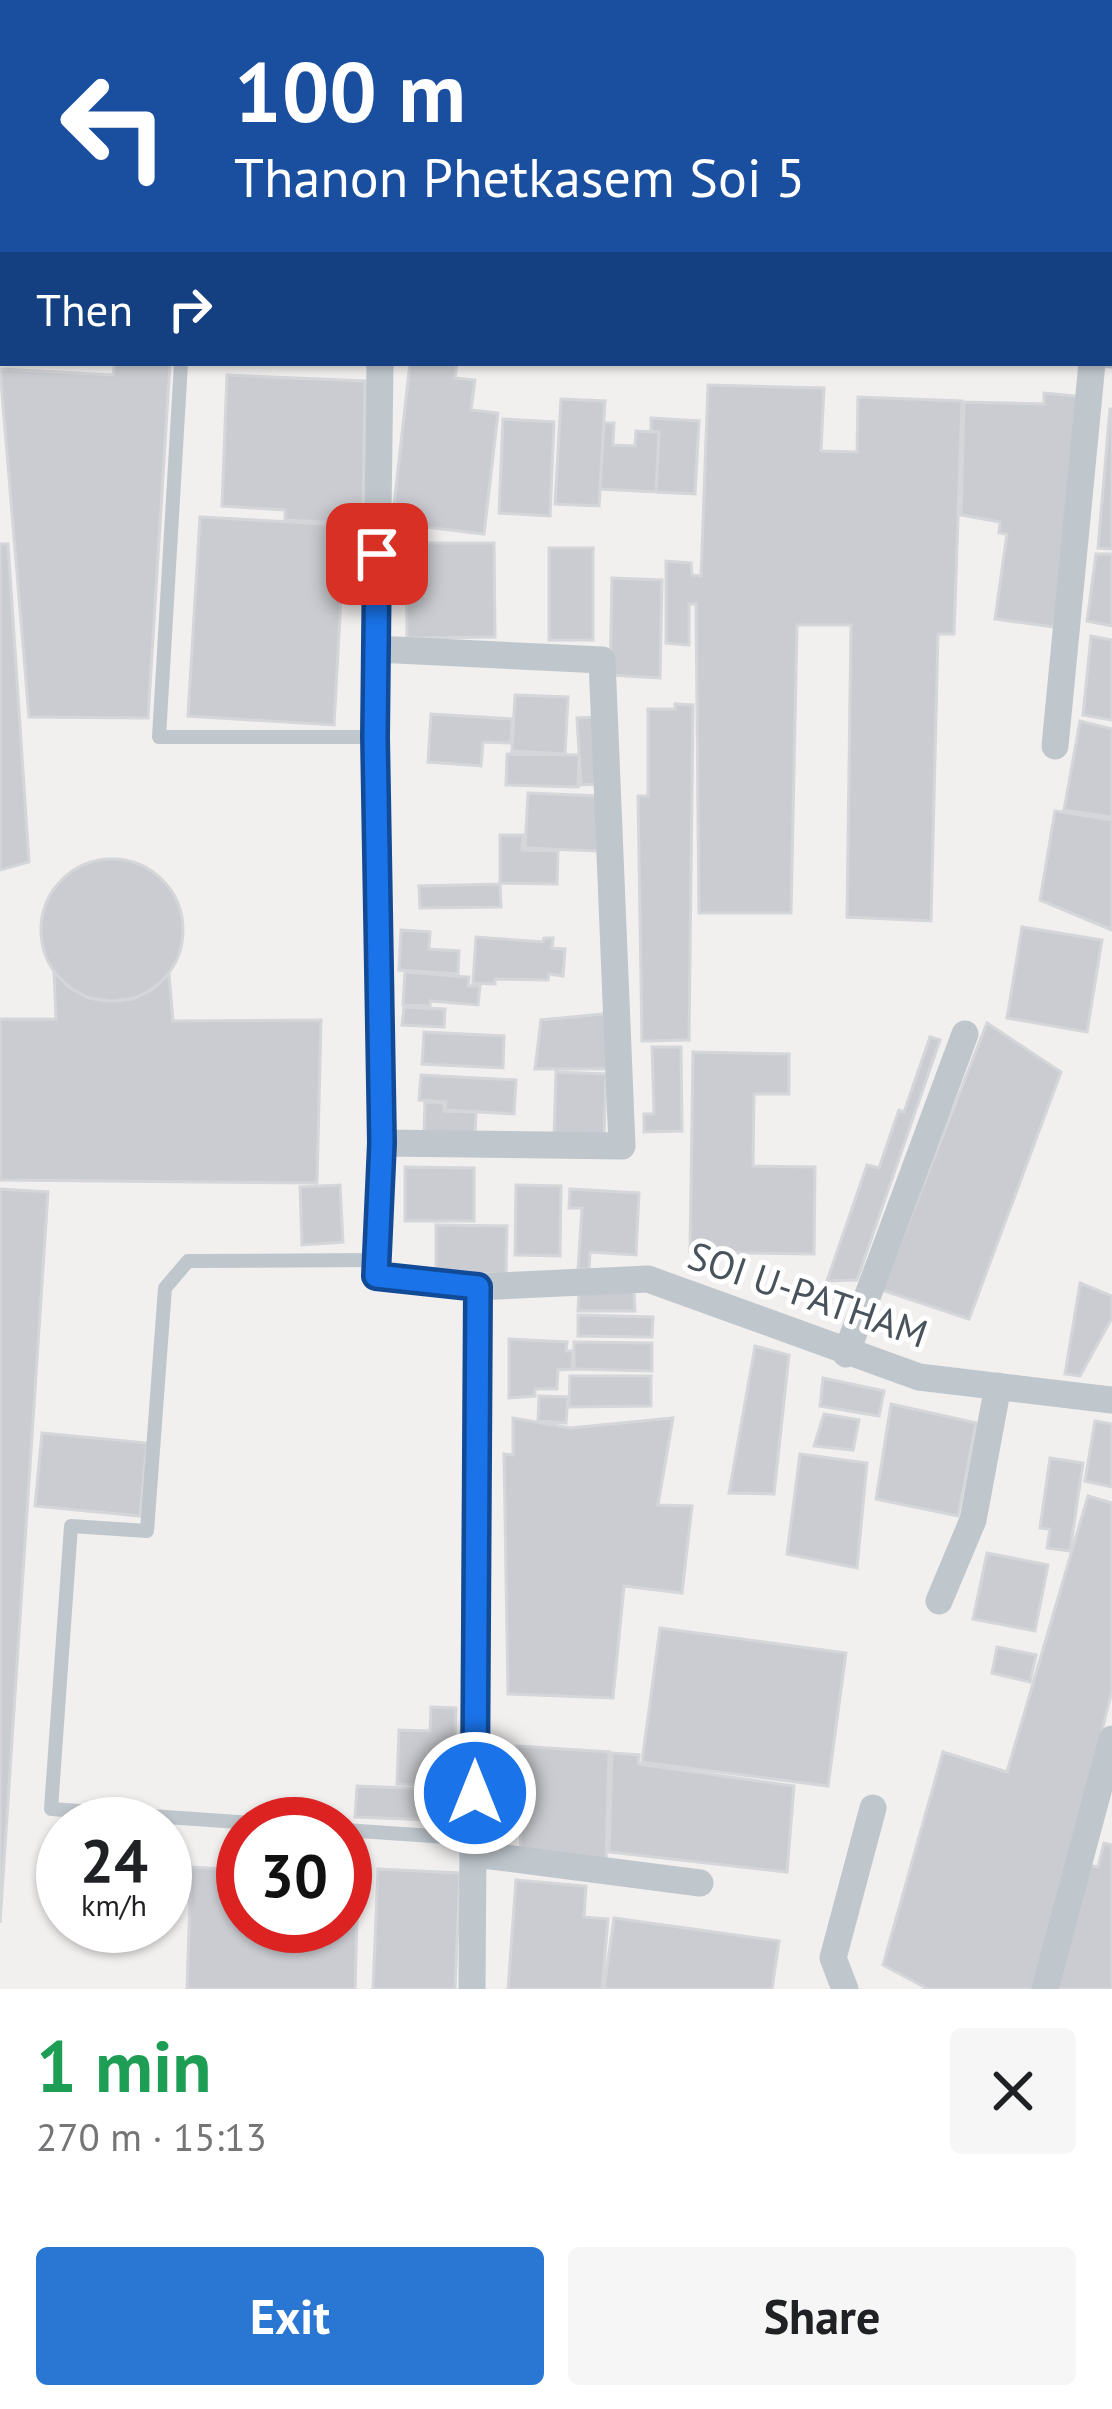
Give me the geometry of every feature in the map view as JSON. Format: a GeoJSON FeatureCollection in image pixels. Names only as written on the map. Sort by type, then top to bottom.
{"type":"FeatureCollection","features":[{"type":"Feature","properties":{"kind":"street"},"geometry":{"type":"LineString","coordinates":[[376,1260],[382,1143],[375,737],[380,366]]}},
{"type":"Feature","properties":{"kind":"street"},"geometry":{"type":"LineString","coordinates":[[1055,746],[1092,366]]}},
{"type":"Feature","properties":{"kind":"street"},"geometry":{"type":"LineString","coordinates":[[376,649],[602,660],[622,1146],[382,1143]]}},
{"type":"Feature","properties":{"kind":"street"},"geometry":{"type":"LineString","coordinates":[[846,1354],[965,1034]]}},
{"type":"Feature","properties":{"kind":"street","name":"SOI U-PATHAM"},"geometry":{"type":"LineString","coordinates":[[376,1260],[376,1276],[478,1287],[648,1279],[919,1378],[1112,1400]]}},
{"type":"Feature","properties":{"kind":"street"},"geometry":{"type":"LineString","coordinates":[[472,1989],[478,1287]]}},
{"type":"Feature","properties":{"kind":"street"},"geometry":{"type":"LineString","coordinates":[[939,1601],[973,1520],[998,1385]]}},
{"type":"Feature","properties":{"kind":"street"},"geometry":{"type":"LineString","coordinates":[[1045,1989],[1112,1739]]}},
{"type":"Feature","properties":{"kind":"street"},"geometry":{"type":"LineString","coordinates":[[845,1989],[833,1958],[873,1808]]}},
{"type":"Feature","properties":{"kind":"street"},"geometry":{"type":"LineString","coordinates":[[475,1846],[700,1883]]}},
{"type":"Feature","properties":{"kind":"lane"},"geometry":{"type":"LineString","coordinates":[[181,366],[159,737],[375,737]]}},
{"type":"Feature","properties":{"kind":"lane"},"geometry":{"type":"LineString","coordinates":[[216,1821],[51,1809],[71,1526],[147,1531],[166,1288],[188,1261],[376,1260]]}},
{"type":"Feature","properties":{"kind":"lane"},"geometry":{"type":"LineString","coordinates":[[372,1833],[475,1846]]}},
{"type":"Feature","properties":{"kind":"building"},"geometry":{"type":"Polygon","coordinates":[[[114,366],[170,366],[148,718],[29,717],[0,369],[113,375],[114,366]]]}},
{"type":"Feature","properties":{"kind":"building"},"geometry":{"type":"Polygon","coordinates":[[[410,366],[457,366],[455,378],[475,380],[471,410],[498,413],[484,534],[392,523],[410,366]]]}},
{"type":"Feature","properties":{"kind":"building"},"geometry":{"type":"Polygon","coordinates":[[[227,375],[365,381],[363,524],[285,520],[285,510],[222,506],[227,375]]]}},
{"type":"Feature","properties":{"kind":"building"},"geometry":{"type":"Polygon","coordinates":[[[708,385],[824,388],[821,451],[857,452],[858,397],[962,401],[954,634],[938,634],[931,921],[847,917],[851,625],[797,625],[791,913],[699,913],[696,604],[689,604],[689,645],[666,643],[666,561],[691,563],[692,575],[701,576],[708,385]]]}},
{"type":"Feature","properties":{"kind":"building"},"geometry":{"type":"Polygon","coordinates":[[[1044,393],[1074,396],[1083,404],[1054,627],[995,619],[1007,534],[999,533],[1000,522],[961,515],[964,402],[1044,404],[1044,393]]]}},
{"type":"Feature","properties":{"kind":"building"},"geometry":{"type":"Polygon","coordinates":[[[561,399],[605,401],[599,506],[555,504],[561,399]]]}},
{"type":"Feature","properties":{"kind":"building"},"geometry":{"type":"Polygon","coordinates":[[[1112,409],[1112,549],[1098,548],[1112,409]]]}},
{"type":"Feature","properties":{"kind":"building"},"geometry":{"type":"Polygon","coordinates":[[[651,418],[699,421],[695,494],[656,492],[659,432],[651,432],[651,418]]]}},
{"type":"Feature","properties":{"kind":"building"},"geometry":{"type":"Polygon","coordinates":[[[503,419],[554,422],[550,516],[499,513],[503,419]]]}},
{"type":"Feature","properties":{"kind":"building"},"geometry":{"type":"Polygon","coordinates":[[[604,423],[614,423],[613,445],[635,446],[636,431],[659,432],[656,492],[600,489],[604,423]]]}},
{"type":"Feature","properties":{"kind":"building"},"geometry":{"type":"Polygon","coordinates":[[[200,517],[345,525],[334,725],[188,716],[200,517]]]}},
{"type":"Feature","properties":{"kind":"building"},"geometry":{"type":"Polygon","coordinates":[[[406,543],[494,543],[495,637],[407,638],[406,543]]]}},
{"type":"Feature","properties":{"kind":"building"},"geometry":{"type":"Polygon","coordinates":[[[0,544],[8,544],[29,862],[0,870],[0,544]]]}},
{"type":"Feature","properties":{"kind":"building"},"geometry":{"type":"Polygon","coordinates":[[[549,548],[593,548],[593,640],[549,640],[549,548]]]}},
{"type":"Feature","properties":{"kind":"building"},"geometry":{"type":"Polygon","coordinates":[[[1096,554],[1112,554],[1112,626],[1087,621],[1096,554]]]}},
{"type":"Feature","properties":{"kind":"building"},"geometry":{"type":"Polygon","coordinates":[[[612,578],[662,580],[660,678],[610,675],[612,578]]]}},
{"type":"Feature","properties":{"kind":"building"},"geometry":{"type":"Polygon","coordinates":[[[1091,636],[1112,640],[1112,720],[1083,715],[1091,636]]]}},
{"type":"Feature","properties":{"kind":"building"},"geometry":{"type":"Polygon","coordinates":[[[515,695],[568,697],[565,754],[512,751],[515,695]]]}},
{"type":"Feature","properties":{"kind":"building"},"geometry":{"type":"Polygon","coordinates":[[[675,704],[693,705],[689,1040],[642,1041],[638,796],[648,796],[648,709],[675,709],[675,704]]]}},
{"type":"Feature","properties":{"kind":"building"},"geometry":{"type":"Polygon","coordinates":[[[431,714],[512,719],[511,743],[483,742],[481,766],[428,762],[431,714]]]}},
{"type":"Feature","properties":{"kind":"building"},"geometry":{"type":"Polygon","coordinates":[[[596,717],[600,784],[581,785],[577,718],[596,717]]]}},
{"type":"Feature","properties":{"kind":"building"},"geometry":{"type":"Polygon","coordinates":[[[1080,721],[1112,729],[1112,817],[1064,810],[1080,721]]]}},
{"type":"Feature","properties":{"kind":"building"},"geometry":{"type":"Polygon","coordinates":[[[507,754],[579,755],[578,787],[506,785],[507,754]]]}},
{"type":"Feature","properties":{"kind":"building"},"geometry":{"type":"Polygon","coordinates":[[[528,793],[600,796],[597,851],[525,848],[528,793]]]}},
{"type":"Feature","properties":{"kind":"building"},"geometry":{"type":"Polygon","coordinates":[[[1055,811],[1112,820],[1112,930],[1040,900],[1055,811]]]}},
{"type":"Feature","properties":{"kind":"building"},"geometry":{"type":"Polygon","coordinates":[[[500,835],[523,835],[522,850],[558,851],[557,884],[500,883],[500,835]]]}},
{"type":"Feature","properties":{"kind":"building"},"geometry":{"type":"Polygon","coordinates":[[[112,859],[139,864],[162,880],[178,903],[183,930],[178,957],[162,980],[139,996],[112,1001],[85,996],[62,980],[46,957],[41,930],[46,903],[62,880],[85,864],[112,859]]]}},
{"type":"Feature","properties":{"kind":"building"},"geometry":{"type":"Polygon","coordinates":[[[500,884],[501,907],[420,908],[419,886],[500,884]]]}},
{"type":"Feature","properties":{"kind":"building"},"geometry":{"type":"Polygon","coordinates":[[[1022,927],[1102,940],[1087,1032],[1007,1018],[1022,927]]]}},
{"type":"Feature","properties":{"kind":"building"},"geometry":{"type":"Polygon","coordinates":[[[401,930],[430,932],[429,949],[459,951],[458,974],[399,970],[401,930]]]}},
{"type":"Feature","properties":{"kind":"building"},"geometry":{"type":"Polygon","coordinates":[[[476,937],[543,942],[553,938],[552,948],[565,949],[563,976],[473,983],[476,937]]]}},
{"type":"Feature","properties":{"kind":"building"},"geometry":{"type":"Polygon","coordinates":[[[54,972],[89,998],[111,1001],[133,999],[169,974],[173,1021],[321,1020],[317,1183],[0,1180],[0,1019],[56,1019],[54,972]]]}},
{"type":"Feature","properties":{"kind":"building"},"geometry":{"type":"Polygon","coordinates":[[[405,972],[469,977],[468,986],[480,986],[478,1005],[430,1001],[430,1006],[403,1005],[405,972]]]}},
{"type":"Feature","properties":{"kind":"building"},"geometry":{"type":"Polygon","coordinates":[[[404,1007],[445,1009],[444,1027],[402,1025],[404,1007]]]}},
{"type":"Feature","properties":{"kind":"building"},"geometry":{"type":"Polygon","coordinates":[[[623,1012],[620,1069],[535,1069],[541,1020],[623,1012]]]}},
{"type":"Feature","properties":{"kind":"building"},"geometry":{"type":"Polygon","coordinates":[[[987,1023],[1061,1072],[969,1319],[882,1290],[987,1023]]]}},
{"type":"Feature","properties":{"kind":"building"},"geometry":{"type":"Polygon","coordinates":[[[424,1032],[504,1036],[503,1068],[422,1064],[424,1032]]]}},
{"type":"Feature","properties":{"kind":"building"},"geometry":{"type":"Polygon","coordinates":[[[930,1037],[940,1040],[857,1280],[827,1281],[867,1165],[879,1168],[930,1037]]]}},
{"type":"Feature","properties":{"kind":"building"},"geometry":{"type":"Polygon","coordinates":[[[652,1047],[681,1047],[682,1131],[644,1132],[644,1114],[654,1114],[652,1047]]]}},
{"type":"Feature","properties":{"kind":"building"},"geometry":{"type":"Polygon","coordinates":[[[693,1052],[789,1054],[789,1094],[754,1094],[753,1166],[815,1167],[814,1254],[690,1252],[693,1052]]]}},
{"type":"Feature","properties":{"kind":"building"},"geometry":{"type":"Polygon","coordinates":[[[556,1072],[606,1074],[604,1138],[554,1136],[556,1072]]]}},
{"type":"Feature","properties":{"kind":"building"},"geometry":{"type":"Polygon","coordinates":[[[421,1075],[516,1080],[514,1114],[445,1110],[446,1102],[419,1100],[421,1075]]]}},
{"type":"Feature","properties":{"kind":"building"},"geometry":{"type":"Polygon","coordinates":[[[425,1102],[444,1103],[444,1111],[476,1112],[475,1135],[424,1133],[425,1102]]]}},
{"type":"Feature","properties":{"kind":"building"},"geometry":{"type":"Polygon","coordinates":[[[405,1167],[474,1168],[474,1221],[405,1221],[405,1167]]]}},
{"type":"Feature","properties":{"kind":"building"},"geometry":{"type":"Polygon","coordinates":[[[340,1185],[343,1242],[302,1245],[300,1187],[340,1185]]]}},
{"type":"Feature","properties":{"kind":"building"},"geometry":{"type":"Polygon","coordinates":[[[516,1185],[561,1186],[560,1256],[515,1255],[516,1185]]]}},
{"type":"Feature","properties":{"kind":"building"},"geometry":{"type":"Polygon","coordinates":[[[0,1189],[48,1192],[0,1923],[0,1189]]]}},
{"type":"Feature","properties":{"kind":"building"},"geometry":{"type":"Polygon","coordinates":[[[570,1189],[639,1193],[636,1255],[590,1252],[589,1269],[578,1269],[582,1208],[569,1208],[570,1189]]]}},
{"type":"Feature","properties":{"kind":"building"},"geometry":{"type":"Polygon","coordinates":[[[436,1225],[507,1226],[506,1274],[436,1273],[436,1225]]]}},
{"type":"Feature","properties":{"kind":"building"},"geometry":{"type":"Polygon","coordinates":[[[1080,1283],[1112,1296],[1112,1318],[1080,1376],[1065,1374],[1080,1283]]]}},
{"type":"Feature","properties":{"kind":"building"},"geometry":{"type":"Polygon","coordinates":[[[579,1290],[634,1291],[635,1311],[578,1311],[579,1290]]]}},
{"type":"Feature","properties":{"kind":"building"},"geometry":{"type":"Polygon","coordinates":[[[578,1315],[653,1317],[652,1337],[578,1336],[578,1315]]]}},
{"type":"Feature","properties":{"kind":"building"},"geometry":{"type":"Polygon","coordinates":[[[509,1339],[567,1342],[566,1351],[573,1351],[572,1369],[558,1370],[557,1389],[535,1389],[535,1396],[509,1398],[509,1339]]]}},
{"type":"Feature","properties":{"kind":"building"},"geometry":{"type":"Polygon","coordinates":[[[574,1342],[652,1343],[652,1371],[574,1369],[574,1342]]]}},
{"type":"Feature","properties":{"kind":"building"},"geometry":{"type":"Polygon","coordinates":[[[755,1346],[789,1355],[774,1494],[729,1493],[755,1346]]]}},
{"type":"Feature","properties":{"kind":"building"},"geometry":{"type":"Polygon","coordinates":[[[570,1376],[651,1376],[651,1406],[569,1407],[570,1376]]]}},
{"type":"Feature","properties":{"kind":"building"},"geometry":{"type":"Polygon","coordinates":[[[823,1378],[884,1391],[879,1416],[820,1406],[823,1378]]]}},
{"type":"Feature","properties":{"kind":"building"},"geometry":{"type":"Polygon","coordinates":[[[539,1396],[568,1397],[566,1423],[538,1421],[539,1396]]]}},
{"type":"Feature","properties":{"kind":"building"},"geometry":{"type":"Polygon","coordinates":[[[891,1404],[976,1423],[958,1516],[876,1499],[891,1404]]]}},
{"type":"Feature","properties":{"kind":"building"},"geometry":{"type":"Polygon","coordinates":[[[824,1414],[859,1420],[853,1450],[814,1446],[824,1414]]]}},
{"type":"Feature","properties":{"kind":"building"},"geometry":{"type":"Polygon","coordinates":[[[513,1418],[570,1428],[673,1418],[658,1505],[692,1506],[682,1593],[624,1586],[613,1698],[508,1694],[504,1454],[513,1455],[513,1418]]]}},
{"type":"Feature","properties":{"kind":"building"},"geometry":{"type":"Polygon","coordinates":[[[1095,1421],[1112,1424],[1112,1487],[1085,1481],[1095,1421]]]}},
{"type":"Feature","properties":{"kind":"building"},"geometry":{"type":"Polygon","coordinates":[[[42,1433],[147,1443],[140,1516],[35,1506],[42,1433]]]}},
{"type":"Feature","properties":{"kind":"building"},"geometry":{"type":"Polygon","coordinates":[[[800,1454],[867,1463],[857,1568],[787,1554],[800,1454]]]}},
{"type":"Feature","properties":{"kind":"building"},"geometry":{"type":"Polygon","coordinates":[[[1050,1458],[1083,1463],[1070,1551],[1047,1548],[1050,1529],[1040,1528],[1050,1458]]]}},
{"type":"Feature","properties":{"kind":"building"},"geometry":{"type":"Polygon","coordinates":[[[1088,1496],[1112,1503],[1112,1690],[1038,1989],[928,1989],[883,1965],[943,1752],[1007,1772],[1088,1496]]]}},
{"type":"Feature","properties":{"kind":"building"},"geometry":{"type":"Polygon","coordinates":[[[987,1553],[1048,1565],[1035,1631],[973,1619],[987,1553]]]}},
{"type":"Feature","properties":{"kind":"building"},"geometry":{"type":"Polygon","coordinates":[[[660,1628],[846,1653],[828,1786],[642,1762],[660,1628]]]}},
{"type":"Feature","properties":{"kind":"building"},"geometry":{"type":"Polygon","coordinates":[[[997,1647],[1036,1655],[1030,1682],[992,1673],[997,1647]]]}},
{"type":"Feature","properties":{"kind":"building"},"geometry":{"type":"Polygon","coordinates":[[[431,1707],[456,1708],[453,1786],[397,1784],[399,1730],[430,1731],[431,1707]]]}},
{"type":"Feature","properties":{"kind":"building"},"geometry":{"type":"Polygon","coordinates":[[[517,1746],[609,1752],[606,1861],[521,1854],[517,1746]]]}},
{"type":"Feature","properties":{"kind":"building"},"geometry":{"type":"Polygon","coordinates":[[[612,1753],[639,1755],[638,1764],[794,1786],[787,1872],[609,1852],[612,1753]]]}},
{"type":"Feature","properties":{"kind":"building"},"geometry":{"type":"Polygon","coordinates":[[[357,1786],[454,1790],[453,1821],[372,1818],[372,1797],[356,1797],[357,1786]]]}},
{"type":"Feature","properties":{"kind":"building"},"geometry":{"type":"Polygon","coordinates":[[[1104,1843],[1112,1845],[1112,1989],[1054,1989],[1084,1864],[1098,1867],[1104,1843]]]}},
{"type":"Feature","properties":{"kind":"building"},"geometry":{"type":"Polygon","coordinates":[[[192,1867],[216,1868],[216,1953],[356,1953],[355,1989],[187,1989],[192,1867]]]}},
{"type":"Feature","properties":{"kind":"building"},"geometry":{"type":"Polygon","coordinates":[[[378,1869],[460,1873],[455,1989],[373,1989],[378,1869]]]}},
{"type":"Feature","properties":{"kind":"building"},"geometry":{"type":"Polygon","coordinates":[[[516,1880],[586,1886],[584,1917],[608,1919],[602,1989],[508,1989],[516,1880]]]}},
{"type":"Feature","properties":{"kind":"building"},"geometry":{"type":"Polygon","coordinates":[[[614,1918],[779,1941],[772,1989],[604,1989],[614,1918]]]}},
{"type":"Feature","properties":{"kind":"route"},"geometry":{"type":"LineString","coordinates":[[377,554],[382,1143],[376,1276],[478,1287],[475,1793]]}}]}
